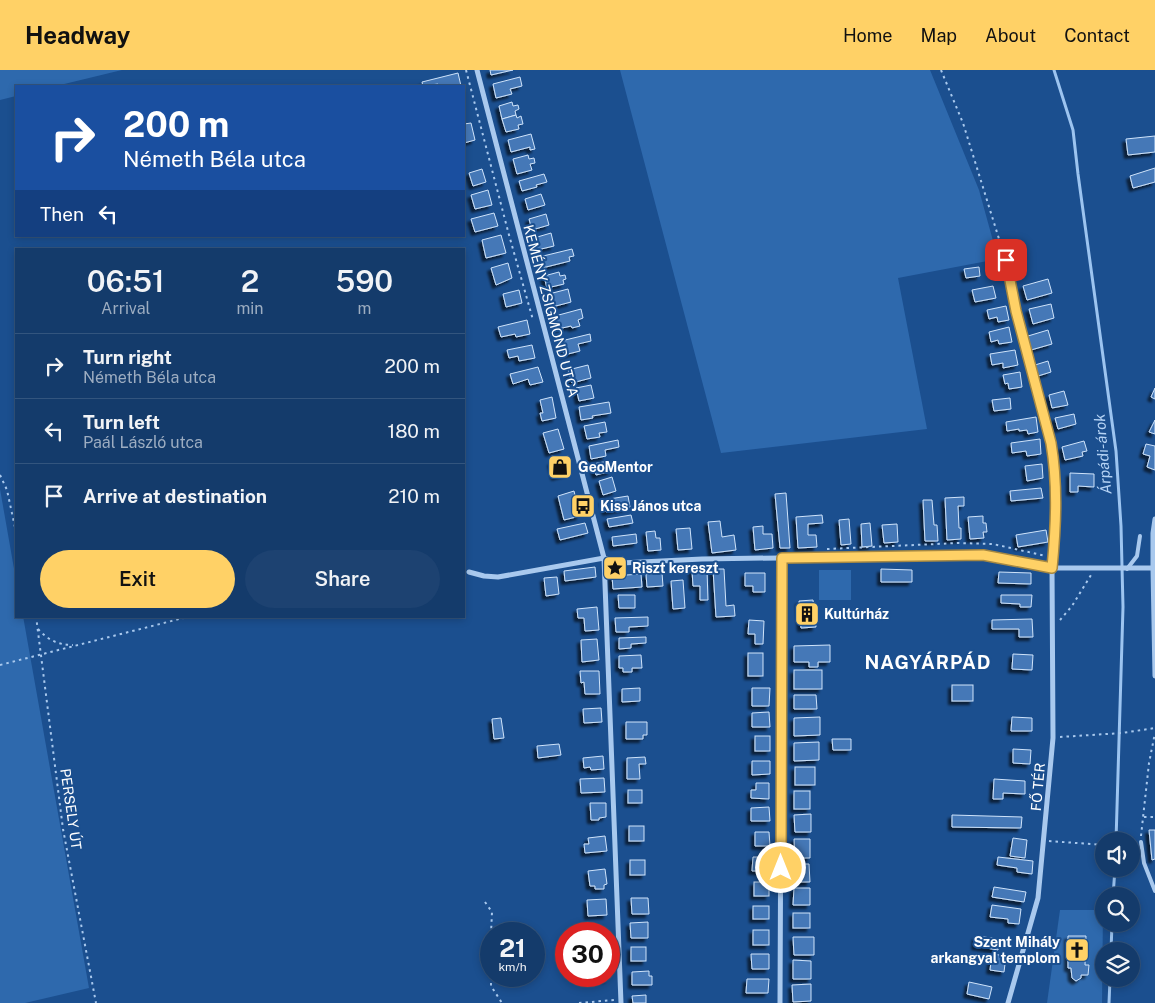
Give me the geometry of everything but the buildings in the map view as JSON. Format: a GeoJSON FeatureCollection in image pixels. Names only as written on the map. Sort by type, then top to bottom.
{"type":"FeatureCollection","features":[{"type":"Feature","properties":{"kind":"street","name":"KEMÉNY ZSIGMOND UTCA"},"geometry":{"type":"LineString","coordinates":[[477,70],[604,558]]}},
{"type":"Feature","properties":{"kind":"street","name":"FŐ TÉR"},"geometry":{"type":"LineString","coordinates":[[1006,260],[1016,311],[1051,443],[1055,466],[1057,518],[1052,568],[1053,738],[1044,841],[1038,898],[1008,1003]]}},
{"type":"Feature","properties":{"kind":"street"},"geometry":{"type":"LineString","coordinates":[[1155,519],[1153,533],[1155,676]]}},
{"type":"Feature","properties":{"kind":"street"},"geometry":{"type":"LineString","coordinates":[[469,572],[498,577],[604,558],[621,563],[983,555],[1052,568],[1153,568]]}},
{"type":"Feature","properties":{"kind":"street"},"geometry":{"type":"LineString","coordinates":[[604,558],[621,1001]]}},
{"type":"Feature","properties":{"kind":"street"},"geometry":{"type":"LineString","coordinates":[[780,1003],[782,558]]}},
{"type":"Feature","properties":{"kind":"lane"},"geometry":{"type":"LineString","coordinates":[[1127,569],[1137,556],[1140,536]]}},
{"type":"Feature","properties":{"kind":"lane"},"geometry":{"type":"LineString","coordinates":[[1141,842],[1144,863],[1155,891]]}},
{"type":"Feature","properties":{"kind":"path"},"geometry":{"type":"LineString","coordinates":[[941,70],[963,123],[1006,260]]}},
{"type":"Feature","properties":{"kind":"path"},"geometry":{"type":"LineString","coordinates":[[0,475],[7,490],[15,527]]}},
{"type":"Feature","properties":{"kind":"path"},"geometry":{"type":"LineString","coordinates":[[825,549],[958,542],[993,544],[1053,557]]}},
{"type":"Feature","properties":{"kind":"path"},"geometry":{"type":"LineString","coordinates":[[1052,631],[1072,606],[1090,576],[1099,568]]}},
{"type":"Feature","properties":{"kind":"path","name":"PERSELY ÚT"},"geometry":{"type":"LineString","coordinates":[[36,618],[63,829],[96,1003]]}},
{"type":"Feature","properties":{"kind":"path"},"geometry":{"type":"LineString","coordinates":[[0,665],[183,618]]}},
{"type":"Feature","properties":{"kind":"path"},"geometry":{"type":"LineString","coordinates":[[38,629],[45,637],[55,643],[76,645]]}},
{"type":"Feature","properties":{"kind":"path"},"geometry":{"type":"LineString","coordinates":[[1053,738],[1114,734],[1155,728]]}},
{"type":"Feature","properties":{"kind":"path"},"geometry":{"type":"LineString","coordinates":[[1141,842],[1149,763],[1155,733]]}},
{"type":"Feature","properties":{"kind":"path"},"geometry":{"type":"LineString","coordinates":[[1144,817],[1155,817]]}},
{"type":"Feature","properties":{"kind":"path"},"geometry":{"type":"LineString","coordinates":[[1044,841],[1095,844]]}},
{"type":"Feature","properties":{"kind":"path"},"geometry":{"type":"LineString","coordinates":[[485,902],[492,912],[492,922]]}},
{"type":"Feature","properties":{"kind":"path"},"geometry":{"type":"LineString","coordinates":[[492,987],[502,1003]]}},
{"type":"Feature","properties":{"kind":"path"},"geometry":{"type":"LineString","coordinates":[[578,1003],[621,1001]]}},
{"type":"Feature","properties":{"kind":"shaded area"},"geometry":{"type":"Polygon","coordinates":[[[0,70],[122,70],[60,85],[15,85],[15,96],[0,100],[0,70]]]}},
{"type":"Feature","properties":{"kind":"shaded area"},"geometry":{"type":"Polygon","coordinates":[[[620,70],[930,70],[979,190],[998,259],[898,278],[927,429],[721,453],[620,70]]]}},
{"type":"Feature","properties":{"kind":"shaded area"},"geometry":{"type":"Polygon","coordinates":[[[0,489],[15,574],[15,618],[23,618],[89,988],[25,1003],[0,1003],[0,489]]]}},
{"type":"Feature","properties":{"kind":"shaded area"},"geometry":{"type":"Polygon","coordinates":[[[819,570],[851,570],[851,600],[819,600],[819,570]]]}},
{"type":"Feature","properties":{"kind":"shaded area"},"geometry":{"type":"Polygon","coordinates":[[[1060,910],[1095,910],[1095,932],[1103,932],[1103,942],[1095,942],[1095,987],[1102,987],[1102,1003],[1047,1003],[1060,910]]]}},
{"type":"Feature","properties":{"kind":"waterway","name":"Árpádi-árok"},"geometry":{"type":"LineString","coordinates":[[1054,70],[1073,130],[1116,451],[1121,526],[1123,607],[1116,832]]}},
{"type":"Feature","properties":{"kind":"waterway","name":"Árpádi-árok"},"geometry":{"type":"LineString","coordinates":[[1114,877],[1114,887]]}},
{"type":"Feature","properties":{"kind":"waterway","name":"Árpádi-árok"},"geometry":{"type":"LineString","coordinates":[[1111,942],[1112,932]]}},
{"type":"Feature","properties":{"kind":"waterway","name":"Árpádi-árok"},"geometry":{"type":"LineString","coordinates":[[1109,1003],[1110,987]]}},
{"type":"Feature","properties":{"kind":"place","name":"GeoMentor"},"geometry":{"type":"Point","coordinates":[560,467]}},
{"type":"Feature","properties":{"kind":"place","name":"Kiss János utca"},"geometry":{"type":"Point","coordinates":[583,506]}},
{"type":"Feature","properties":{"kind":"place","name":"Riszt kereszt"},"geometry":{"type":"Point","coordinates":[615,568]}},
{"type":"Feature","properties":{"kind":"place","name":"Kultúrház"},"geometry":{"type":"Point","coordinates":[807,614]}},
{"type":"Feature","properties":{"kind":"place","name":"Szent Mihály arkangyal templom"},"geometry":{"type":"Point","coordinates":[1077,950]}},
{"type":"Feature","properties":{"kind":"district","name":"NAGYÁRPÁD"},"geometry":{"type":"Point","coordinates":[928,662]}},
{"type":"Feature","properties":{"kind":"route"},"geometry":{"type":"LineString","coordinates":[[781,868],[782,558],[983,555],[1052,568],[1057,518],[1055,466],[1051,443],[1016,311],[1006,260]]}}]}
